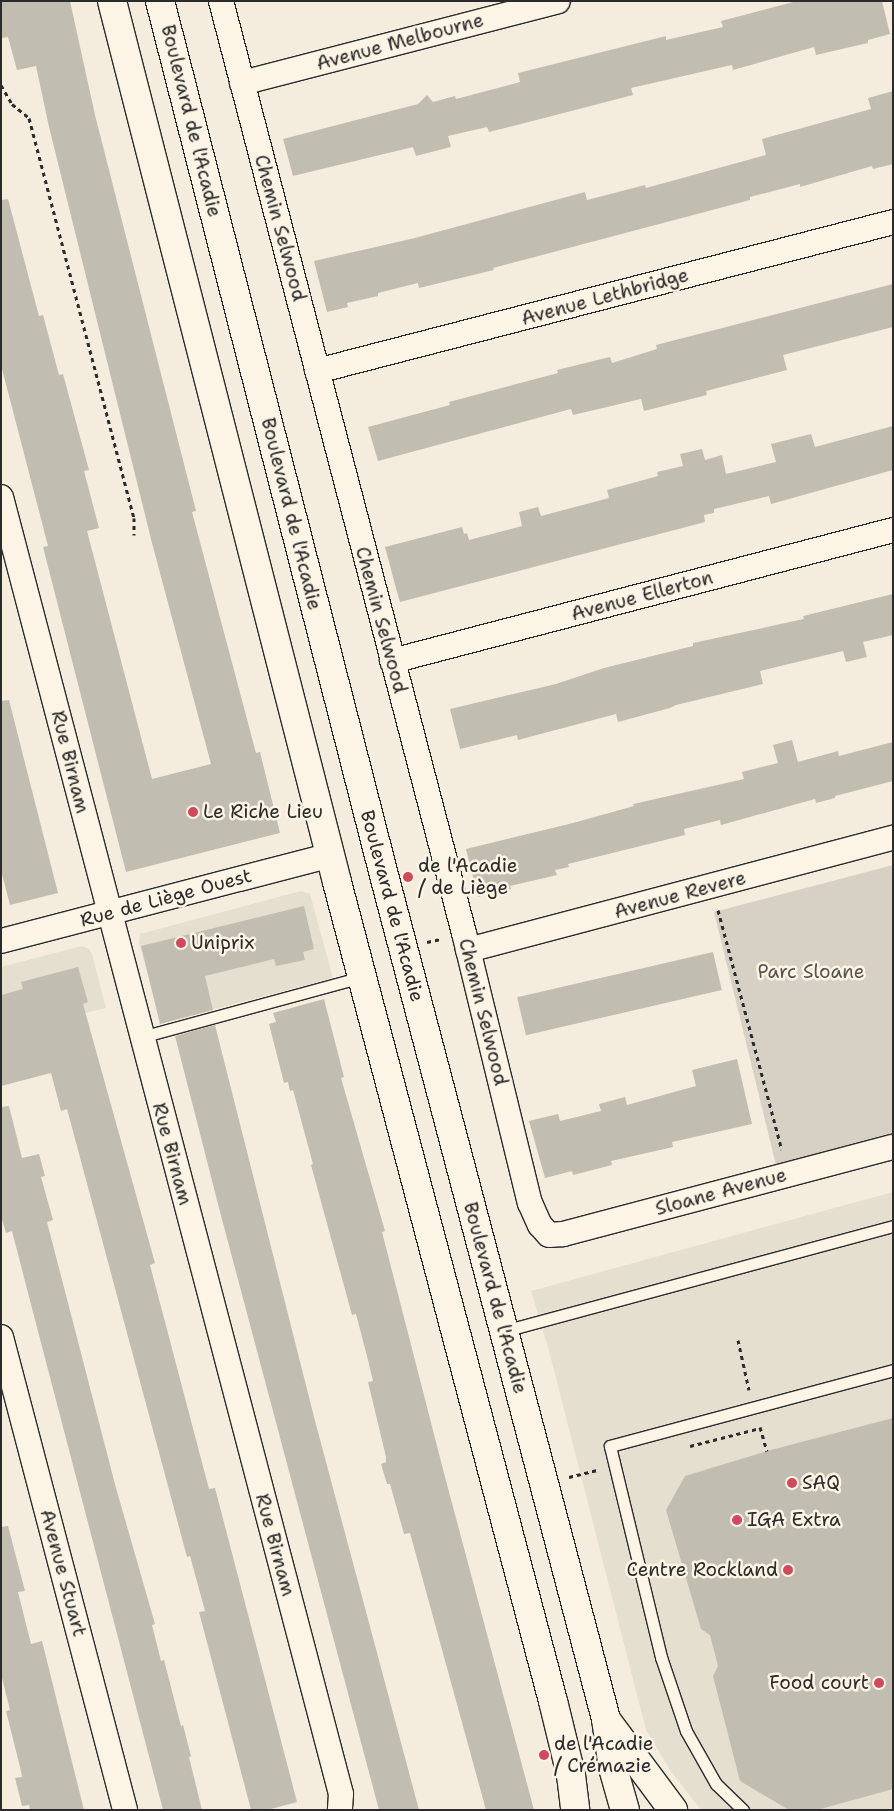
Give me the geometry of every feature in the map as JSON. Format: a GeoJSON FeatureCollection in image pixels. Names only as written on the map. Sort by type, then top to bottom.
{"type":"FeatureCollection","features":[{"type":"Feature","properties":{"kind":"main road"},"geometry":{"type":"LineString","coordinates":[[112,1],[330,855],[553,1701],[571,1774],[575,1810]]}},
{"type":"Feature","properties":{"kind":"main road","name":"Boulevard de l'Acadie"},"geometry":{"type":"LineString","coordinates":[[160,1],[385,880],[606,1719],[613,1768],[625,1810]]}},
{"type":"Feature","properties":{"kind":"main road"},"geometry":{"type":"LineString","coordinates":[[606,1719],[673,1810]]}},
{"type":"Feature","properties":{"kind":"street","name":"Chemin Selwood"},"geometry":{"type":"LineString","coordinates":[[221,1],[468,950],[530,1203],[540,1225],[549,1235]]}},
{"type":"Feature","properties":{"kind":"street","name":"Avenue Melbourne"},"geometry":{"type":"LineString","coordinates":[[242,83],[558,1]]}},
{"type":"Feature","properties":{"kind":"street","name":"Avenue Lethbridge"},"geometry":{"type":"LineString","coordinates":[[317,372],[893,222]]}},
{"type":"Feature","properties":{"kind":"street","name":"Rue Birnam"},"geometry":{"type":"LineString","coordinates":[[1,497],[108,912],[341,1794],[340,1810]]}},
{"type":"Feature","properties":{"kind":"street","name":"Avenue Ellerton"},"geometry":{"type":"LineString","coordinates":[[392,661],[893,530]]}},
{"type":"Feature","properties":{"kind":"street","name":"Avenue Revere"},"geometry":{"type":"LineString","coordinates":[[468,950],[893,838]]}},
{"type":"Feature","properties":{"kind":"street","name":"Rue de Liège Ouest"},"geometry":{"type":"LineString","coordinates":[[1,940],[330,855]]}},
{"type":"Feature","properties":{"kind":"street","name":"Sloane Avenue"},"geometry":{"type":"LineString","coordinates":[[549,1235],[572,1232],[893,1147]]}},
{"type":"Feature","properties":{"kind":"street","name":"Avenue Stuart"},"geometry":{"type":"LineString","coordinates":[[1,1337],[125,1810]]}},
{"type":"Feature","properties":{"kind":"lane"},"geometry":{"type":"LineString","coordinates":[[141,1037],[362,977]]}},
{"type":"Feature","properties":{"kind":"lane"},"geometry":{"type":"LineString","coordinates":[[504,1330],[893,1226]]}},
{"type":"Feature","properties":{"kind":"lane"},"geometry":{"type":"LineString","coordinates":[[743,1810],[716,1784],[702,1764],[684,1724],[661,1657],[610,1446],[893,1370]]}},
{"type":"Feature","properties":{"kind":"path"},"geometry":{"type":"LineString","coordinates":[[1,85],[12,104],[29,118],[134,518],[134,535]]}},
{"type":"Feature","properties":{"kind":"path"},"geometry":{"type":"LineString","coordinates":[[716,902],[785,1159]]}},
{"type":"Feature","properties":{"kind":"shaded area"},"geometry":{"type":"Polygon","coordinates":[[[301,891],[310,894],[333,978],[161,1023],[139,943],[140,934],[301,891]]]}},
{"type":"Feature","properties":{"kind":"shaded area"},"geometry":{"type":"Polygon","coordinates":[[[82,946],[89,949],[92,954],[106,1008],[34,1026],[1,1041],[1,967],[82,946]]]}},
{"type":"Feature","properties":{"kind":"shaded area"},"geometry":{"type":"Polygon","coordinates":[[[893,1192],[893,1810],[701,1810],[670,1770],[646,1730],[548,1347],[531,1291],[893,1192]]]}},
{"type":"Feature","properties":{"kind":"green space","name":"Parc Sloane"},"geometry":{"type":"Polygon","coordinates":[[[893,865],[893,1133],[776,1165],[714,912],[893,865]]]}},
{"type":"Feature","properties":{"kind":"building"},"geometry":{"type":"Polygon","coordinates":[[[1,1],[70,1],[95,115],[196,511],[192,512],[256,753],[260,752],[280,833],[126,872],[43,547],[48,546],[1,365],[1,200],[8,199],[39,316],[43,315],[59,375],[63,374],[89,470],[84,471],[99,528],[87,531],[152,779],[211,764],[152,543],[49,127],[36,66],[17,70],[8,37],[1,38],[1,1]]]}},
{"type":"Feature","properties":{"kind":"building"},"geometry":{"type":"Polygon","coordinates":[[[797,1],[882,1],[890,34],[868,40],[868,43],[816,55],[814,47],[733,70],[732,65],[631,88],[633,95],[489,132],[487,127],[448,136],[451,147],[416,156],[413,147],[293,176],[283,139],[418,104],[427,95],[433,102],[455,96],[456,99],[520,82],[518,73],[666,36],[666,40],[723,27],[721,21],[797,1]]]}},
{"type":"Feature","properties":{"kind":"building"},"geometry":{"type":"Polygon","coordinates":[[[893,91],[893,164],[873,169],[872,166],[800,187],[800,184],[750,197],[750,200],[493,268],[494,270],[419,288],[418,283],[378,293],[378,296],[347,303],[348,307],[327,312],[314,261],[415,238],[585,192],[587,200],[645,185],[646,188],[766,155],[762,139],[871,109],[868,98],[893,91]]]}},
{"type":"Feature","properties":{"kind":"building"},"geometry":{"type":"Polygon","coordinates":[[[893,284],[893,327],[783,355],[787,370],[706,391],[707,395],[644,411],[641,399],[573,415],[571,409],[378,461],[368,427],[450,405],[449,402],[558,373],[557,370],[610,357],[612,363],[657,349],[656,345],[893,284]]]}},
{"type":"Feature","properties":{"kind":"building"},"geometry":{"type":"Polygon","coordinates":[[[893,426],[893,470],[771,504],[769,496],[714,509],[714,513],[704,515],[705,522],[400,602],[385,547],[462,527],[464,534],[467,533],[469,540],[522,526],[519,512],[538,507],[541,516],[609,498],[607,490],[658,476],[657,472],[683,466],[680,454],[702,449],[705,460],[722,455],[726,474],[776,462],[771,444],[811,434],[815,447],[893,426]]]}},
{"type":"Feature","properties":{"kind":"building"},"geometry":{"type":"Polygon","coordinates":[[[893,594],[893,635],[863,642],[867,657],[846,662],[843,651],[760,671],[763,684],[676,705],[618,722],[616,714],[518,740],[517,735],[460,749],[450,709],[556,684],[604,668],[693,646],[693,643],[804,619],[803,616],[893,594]]]}},
{"type":"Feature","properties":{"kind":"building"},"geometry":{"type":"Polygon","coordinates":[[[9,700],[58,893],[10,905],[1,870],[1,701],[9,700]]]}},
{"type":"Feature","properties":{"kind":"building"},"geometry":{"type":"Polygon","coordinates":[[[792,740],[798,762],[838,751],[839,756],[893,742],[893,781],[835,796],[835,798],[816,803],[815,799],[721,825],[720,820],[684,829],[685,835],[568,864],[569,867],[555,870],[557,875],[510,886],[511,889],[478,897],[466,849],[573,823],[634,806],[633,804],[744,779],[742,772],[778,763],[773,745],[792,740]]]}},
{"type":"Feature","properties":{"kind":"building"},"geometry":{"type":"Polygon","coordinates":[[[304,906],[314,949],[303,952],[305,960],[276,966],[274,959],[205,976],[213,1010],[160,1024],[141,946],[304,906]]]}},
{"type":"Feature","properties":{"kind":"building"},"geometry":{"type":"Polygon","coordinates":[[[713,952],[722,990],[526,1035],[517,997],[713,952]]]}},
{"type":"Feature","properties":{"kind":"building"},"geometry":{"type":"Polygon","coordinates":[[[78,967],[88,1002],[83,1004],[155,1263],[150,1265],[209,1489],[215,1488],[297,1802],[267,1810],[251,1810],[199,1612],[205,1611],[190,1556],[187,1557],[67,1109],[61,1111],[51,1073],[1,1086],[1,995],[23,989],[21,982],[78,967]]]}},
{"type":"Feature","properties":{"kind":"building"},"geometry":{"type":"Polygon","coordinates":[[[324,999],[344,1077],[341,1078],[385,1231],[382,1232],[445,1477],[534,1810],[486,1810],[410,1533],[404,1534],[390,1484],[387,1484],[381,1464],[386,1462],[386,1457],[368,1382],[373,1381],[368,1360],[356,1314],[352,1315],[311,1165],[313,1164],[293,1090],[290,1091],[288,1082],[284,1083],[269,1024],[276,1022],[273,1013],[324,999]]]}},
{"type":"Feature","properties":{"kind":"building"},"geometry":{"type":"Polygon","coordinates":[[[215,1025],[314,1417],[419,1810],[379,1810],[219,1208],[175,1036],[215,1025]]]}},
{"type":"Feature","properties":{"kind":"building"},"geometry":{"type":"Polygon","coordinates":[[[737,1059],[752,1124],[672,1142],[673,1147],[611,1161],[612,1165],[573,1175],[572,1171],[545,1178],[529,1121],[558,1114],[560,1121],[601,1111],[599,1104],[625,1097],[627,1105],[696,1086],[692,1070],[737,1059]]]}},
{"type":"Feature","properties":{"kind":"building"},"geometry":{"type":"Polygon","coordinates":[[[9,1106],[22,1158],[39,1154],[45,1176],[41,1177],[53,1220],[47,1222],[116,1488],[155,1624],[152,1625],[161,1661],[164,1660],[181,1726],[183,1725],[202,1810],[163,1810],[12,1231],[6,1233],[1,1216],[1,1107],[9,1106]]]}},
{"type":"Feature","properties":{"kind":"building","name":"Centre Rockland"},"geometry":{"type":"Polygon","coordinates":[[[893,1418],[893,1789],[817,1810],[789,1810],[740,1781],[713,1676],[718,1666],[710,1635],[701,1629],[666,1510],[685,1476],[767,1451],[893,1418]]]}},
{"type":"Feature","properties":{"kind":"building"},"geometry":{"type":"Polygon","coordinates":[[[8,1526],[25,1591],[18,1592],[31,1644],[42,1641],[84,1810],[30,1810],[29,1805],[22,1806],[15,1778],[22,1777],[6,1711],[10,1710],[1,1674],[1,1527],[8,1526]]]}},
{"type":"Feature","properties":{"kind":"place","name":"Le Riche Lieu"},"geometry":{"type":"Point","coordinates":[193,812]}},
{"type":"Feature","properties":{"kind":"place","name":"de l'Acadie / de Liège"},"geometry":{"type":"Point","coordinates":[408,877]}},
{"type":"Feature","properties":{"kind":"place","name":"Uniprix"},"geometry":{"type":"Point","coordinates":[181,943]}},
{"type":"Feature","properties":{"kind":"place","name":"SAQ"},"geometry":{"type":"Point","coordinates":[792,1483]}},
{"type":"Feature","properties":{"kind":"place","name":"IGA Extra"},"geometry":{"type":"Point","coordinates":[737,1520]}},
{"type":"Feature","properties":{"kind":"place","name":"Centre Rockland"},"geometry":{"type":"Point","coordinates":[788,1570]}},
{"type":"Feature","properties":{"kind":"place","name":"Food court"},"geometry":{"type":"Point","coordinates":[879,1683]}},
{"type":"Feature","properties":{"kind":"place","name":"de l'Acadie / Crémazie"},"geometry":{"type":"Point","coordinates":[544,1755]}}]}
